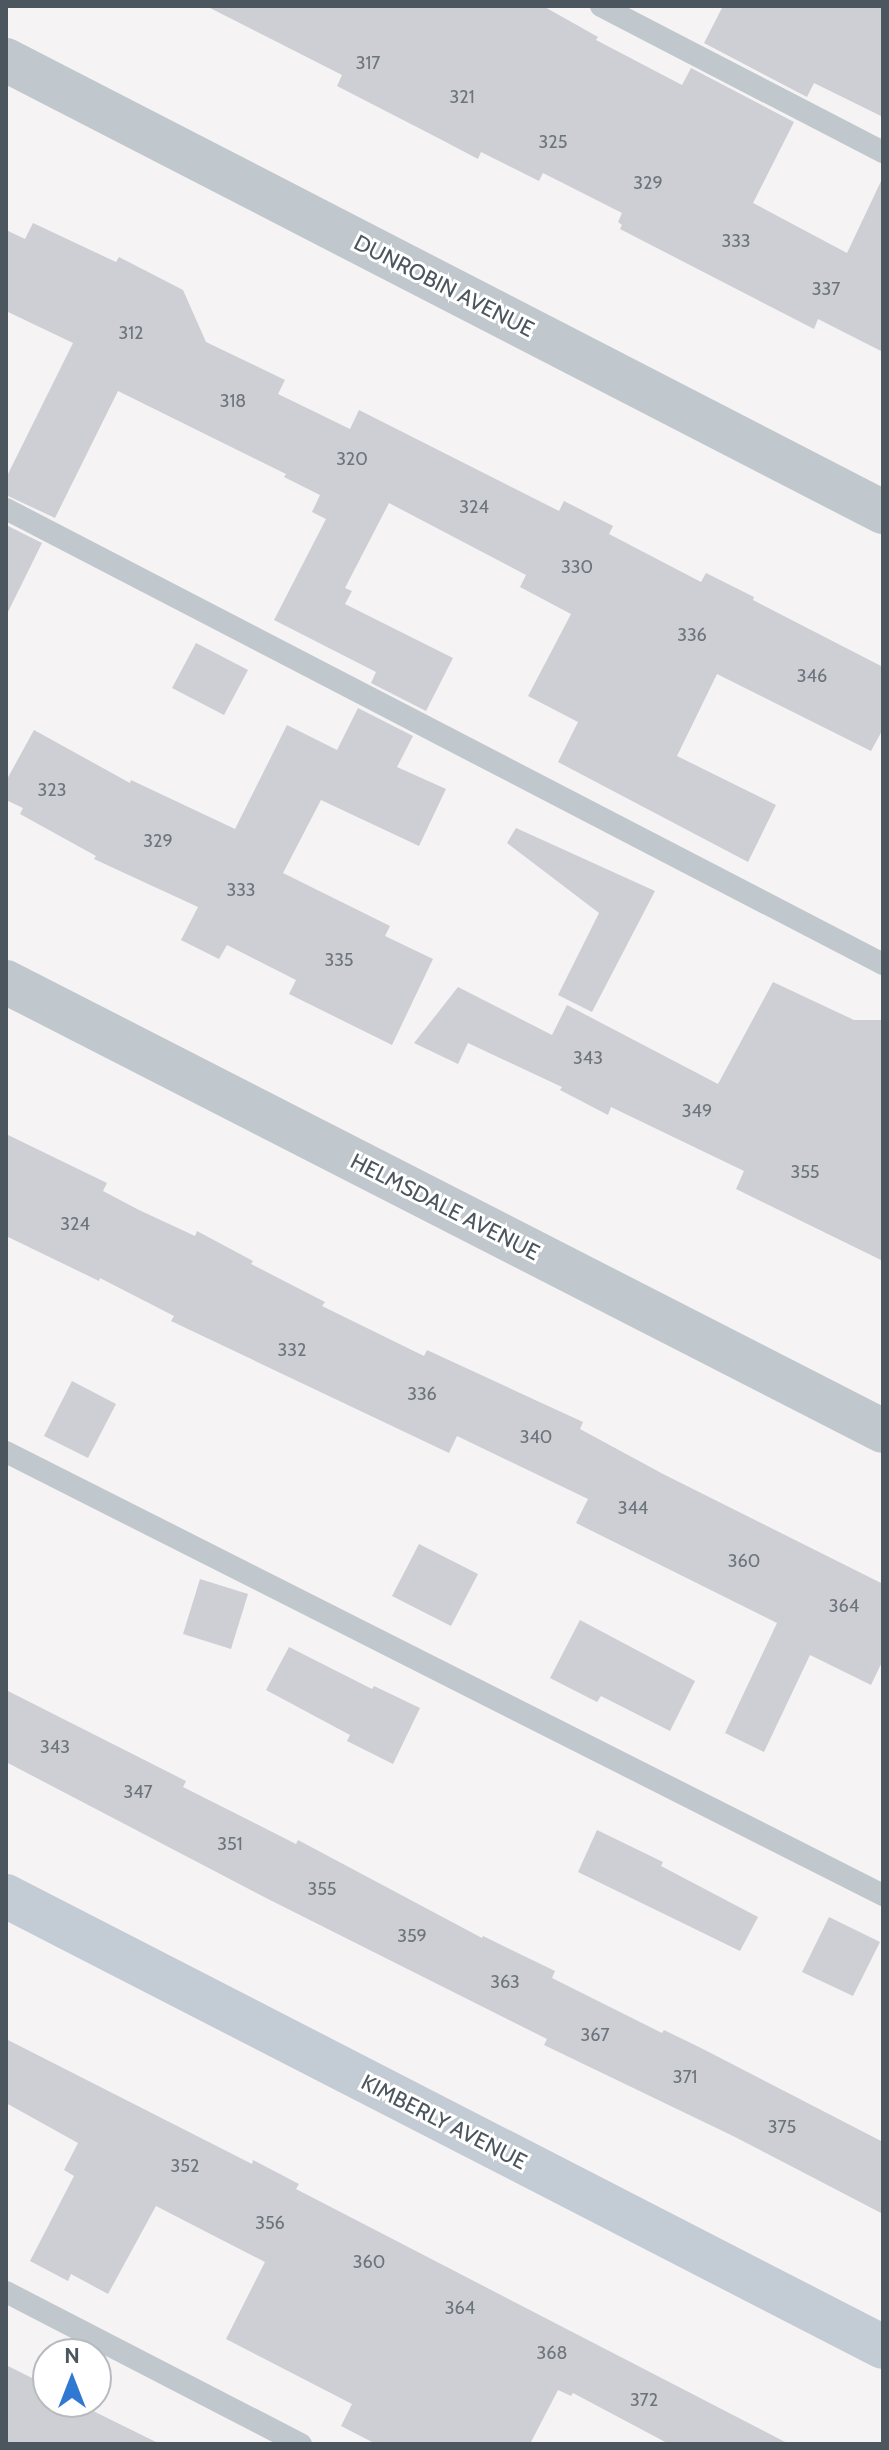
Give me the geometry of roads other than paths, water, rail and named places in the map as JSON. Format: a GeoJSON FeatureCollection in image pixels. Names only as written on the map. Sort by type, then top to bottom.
{"type":"FeatureCollection","features":[{"type":"Feature","properties":{"kind":"street","name":"DUNROBIN AVENUE"},"geometry":{"type":"LineString","coordinates":[[6,60],[883,512]]}},
{"type":"Feature","properties":{"kind":"street","name":"HELMSDALE AVENUE"},"geometry":{"type":"LineString","coordinates":[[6,982],[883,1431]]}},
{"type":"Feature","properties":{"kind":"street","name":"KIMBERLY AVENUE"},"geometry":{"type":"LineString","coordinates":[[6,1896],[883,2347]]}},
{"type":"Feature","properties":{"kind":"lane"},"geometry":{"type":"LineString","coordinates":[[601,6],[883,152]]}},
{"type":"Feature","properties":{"kind":"lane"},"geometry":{"type":"LineString","coordinates":[[6,509],[883,964]]}},
{"type":"Feature","properties":{"kind":"lane"},"geometry":{"type":"LineString","coordinates":[[6,1452],[883,1895]]}},
{"type":"Feature","properties":{"kind":"lane"},"geometry":{"type":"LineString","coordinates":[[6,2292],[301,2444]]}}]}
